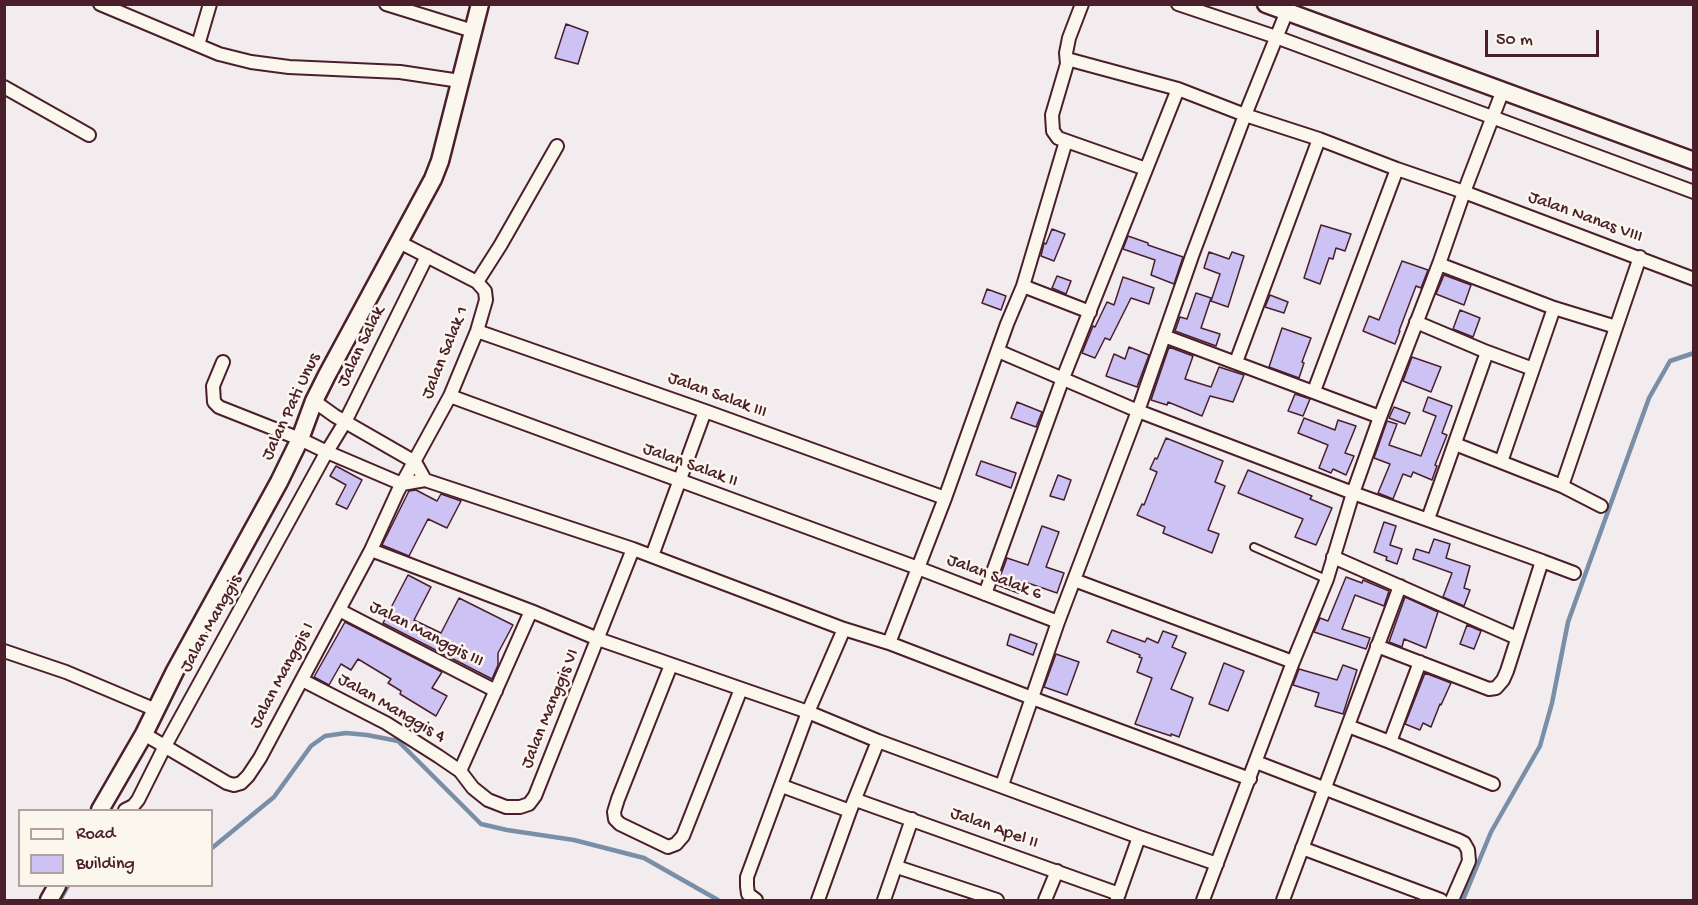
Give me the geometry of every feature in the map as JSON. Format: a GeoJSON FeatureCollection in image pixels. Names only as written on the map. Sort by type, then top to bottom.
{"type":"FeatureCollection","features":[{"type":"Feature","properties":{"kind":"main road","name":"Jalan Pati Unus"},"geometry":{"type":"LineString","coordinates":[[113,808],[155,740],[156,710],[175,671],[279,482],[313,445],[413,249],[440,161],[480,4]]}},
{"type":"Feature","properties":{"kind":"main road"},"geometry":{"type":"LineString","coordinates":[[1266,4],[1694,161]]}},
{"type":"Feature","properties":{"kind":"street"},"geometry":{"type":"LineString","coordinates":[[100,4],[219,54],[251,62],[289,67],[400,72],[460,81]]}},
{"type":"Feature","properties":{"kind":"street"},"geometry":{"type":"LineString","coordinates":[[198,45],[210,4]]}},
{"type":"Feature","properties":{"kind":"street"},"geometry":{"type":"LineString","coordinates":[[386,4],[473,31]]}},
{"type":"Feature","properties":{"kind":"street"},"geometry":{"type":"LineString","coordinates":[[1082,4],[1069,38],[1067,59],[1052,128],[1058,138],[1146,169]]}},
{"type":"Feature","properties":{"kind":"street"},"geometry":{"type":"LineString","coordinates":[[1178,4],[1276,37],[1694,192]]}},
{"type":"Feature","properties":{"kind":"street"},"geometry":{"type":"LineString","coordinates":[[1002,786],[1058,622],[1138,411],[1192,256],[1287,11]]}},
{"type":"Feature","properties":{"kind":"street","name":"Jalan Nanas VIII"},"geometry":{"type":"LineString","coordinates":[[1067,59],[1178,89],[1464,192],[1694,279]]}},
{"type":"Feature","properties":{"kind":"street"},"geometry":{"type":"LineString","coordinates":[[4,87],[89,135]]}},
{"type":"Feature","properties":{"kind":"street"},"geometry":{"type":"LineString","coordinates":[[985,594],[1063,378],[1178,89]]}},
{"type":"Feature","properties":{"kind":"street"},"geometry":{"type":"LineString","coordinates":[[1203,900],[1293,662],[1327,579],[1353,493],[1380,417],[1503,90]]}},
{"type":"Feature","properties":{"kind":"street"},"geometry":{"type":"LineString","coordinates":[[1236,362],[1319,139]]}},
{"type":"Feature","properties":{"kind":"street"},"geometry":{"type":"LineString","coordinates":[[889,643],[1023,286],[1066,141]]}},
{"type":"Feature","properties":{"kind":"street"},"geometry":{"type":"LineString","coordinates":[[413,249],[477,282],[557,146]]}},
{"type":"Feature","properties":{"kind":"street"},"geometry":{"type":"LineString","coordinates":[[1314,391],[1398,169]]}},
{"type":"Feature","properties":{"kind":"street","name":"Jalan Salak"},"geometry":{"type":"LineString","coordinates":[[313,445],[413,249]]}},
{"type":"Feature","properties":{"kind":"street"},"geometry":{"type":"LineString","coordinates":[[1562,486],[1640,257]]}},
{"type":"Feature","properties":{"kind":"street"},"geometry":{"type":"LineString","coordinates":[[1439,264],[1554,308],[1616,327]]}},
{"type":"Feature","properties":{"kind":"street","name":"Jalan Salak 1"},"geometry":{"type":"LineString","coordinates":[[402,484],[450,396],[477,331],[486,295],[477,282]]}},
{"type":"Feature","properties":{"kind":"street"},"geometry":{"type":"LineString","coordinates":[[1023,286],[1090,312]]}},
{"type":"Feature","properties":{"kind":"street"},"geometry":{"type":"LineString","coordinates":[[1501,462],[1554,308]]}},
{"type":"Feature","properties":{"kind":"street"},"geometry":{"type":"LineString","coordinates":[[1416,322],[1533,369]]}},
{"type":"Feature","properties":{"kind":"street","name":"Jalan Salak III"},"geometry":{"type":"LineString","coordinates":[[477,331],[945,498]]}},
{"type":"Feature","properties":{"kind":"street"},"geometry":{"type":"LineString","coordinates":[[1164,336],[1380,417]]}},
{"type":"Feature","properties":{"kind":"street"},"geometry":{"type":"LineString","coordinates":[[998,351],[1138,411],[1353,493],[1574,573]]}},
{"type":"Feature","properties":{"kind":"street"},"geometry":{"type":"LineString","coordinates":[[1428,519],[1487,352]]}},
{"type":"Feature","properties":{"kind":"street"},"geometry":{"type":"LineString","coordinates":[[223,362],[213,386],[214,402],[219,407],[402,484],[425,480],[633,549],[1250,779]]}},
{"type":"Feature","properties":{"kind":"street","name":"Jalan Salak II"},"geometry":{"type":"LineString","coordinates":[[450,396],[918,568]]}},
{"type":"Feature","properties":{"kind":"street"},"geometry":{"type":"LineString","coordinates":[[652,556],[705,411]]}},
{"type":"Feature","properties":{"kind":"street"},"geometry":{"type":"LineString","coordinates":[[330,412],[415,462],[425,480]]}},
{"type":"Feature","properties":{"kind":"street"},"geometry":{"type":"LineString","coordinates":[[1455,444],[1562,486],[1601,506]]}},
{"type":"Feature","properties":{"kind":"street","name":"Jalan Manggis"},"geometry":{"type":"LineString","coordinates":[[113,808],[133,806],[138,800],[155,740],[313,445]]}},
{"type":"Feature","properties":{"kind":"street","name":"Jalan Manggis I"},"geometry":{"type":"LineString","coordinates":[[155,740],[226,783],[234,785],[241,783],[248,776],[260,758],[371,550],[402,484]]}},
{"type":"Feature","properties":{"kind":"street","name":"Jalan Manggis VI"},"geometry":{"type":"LineString","coordinates":[[460,771],[488,800],[506,807],[520,807],[529,804],[535,796],[633,549]]}},
{"type":"Feature","properties":{"kind":"street"},"geometry":{"type":"LineString","coordinates":[[371,550],[598,639],[808,712],[878,741],[1217,864]]}},
{"type":"Feature","properties":{"kind":"street"},"geometry":{"type":"LineString","coordinates":[[1333,557],[1517,638]]}},
{"type":"Feature","properties":{"kind":"street"},"geometry":{"type":"LineString","coordinates":[[1377,646],[1490,689],[1500,686],[1542,561]]}},
{"type":"Feature","properties":{"kind":"street","name":"Jalan Salak 6"},"geometry":{"type":"LineString","coordinates":[[918,568],[1058,622]]}},
{"type":"Feature","properties":{"kind":"street"},"geometry":{"type":"LineString","coordinates":[[1074,579],[1293,662]]}},
{"type":"Feature","properties":{"kind":"street"},"geometry":{"type":"LineString","coordinates":[[1283,900],[1401,586]]}},
{"type":"Feature","properties":{"kind":"street","name":"Jalan Manggis III"},"geometry":{"type":"LineString","coordinates":[[339,610],[496,691]]}},
{"type":"Feature","properties":{"kind":"street"},"geometry":{"type":"LineString","coordinates":[[460,771],[531,611]]}},
{"type":"Feature","properties":{"kind":"street"},"geometry":{"type":"LineString","coordinates":[[756,900],[748,894],[747,877],[808,712],[844,629]]}},
{"type":"Feature","properties":{"kind":"street"},"geometry":{"type":"LineString","coordinates":[[4,651],[66,672],[156,710]]}},
{"type":"Feature","properties":{"kind":"street"},"geometry":{"type":"LineString","coordinates":[[1390,742],[1420,662]]}},
{"type":"Feature","properties":{"kind":"street"},"geometry":{"type":"LineString","coordinates":[[671,665],[614,812],[615,819],[620,824],[668,847],[676,844],[683,836],[741,689]]}},
{"type":"Feature","properties":{"kind":"street","name":"Jalan Manggis 4"},"geometry":{"type":"LineString","coordinates":[[302,680],[386,723],[460,771]]}},
{"type":"Feature","properties":{"kind":"street"},"geometry":{"type":"LineString","coordinates":[[1348,726],[1493,784]]}},
{"type":"Feature","properties":{"kind":"street"},"geometry":{"type":"LineString","coordinates":[[818,900],[878,741]]}},
{"type":"Feature","properties":{"kind":"street"},"geometry":{"type":"LineString","coordinates":[[1256,762],[1464,843],[1468,850],[1469,861],[1452,900]]}},
{"type":"Feature","properties":{"kind":"street","name":"Jalan Apel II"},"geometry":{"type":"LineString","coordinates":[[782,786],[853,806],[912,819],[1057,871],[1118,897]]}},
{"type":"Feature","properties":{"kind":"street"},"geometry":{"type":"LineString","coordinates":[[884,900],[912,819]]}},
{"type":"Feature","properties":{"kind":"street"},"geometry":{"type":"LineString","coordinates":[[1118,897],[1140,837]]}},
{"type":"Feature","properties":{"kind":"street"},"geometry":{"type":"LineString","coordinates":[[1302,848],[1441,900]]}},
{"type":"Feature","properties":{"kind":"street"},"geometry":{"type":"LineString","coordinates":[[897,867],[997,900]]}},
{"type":"Feature","properties":{"kind":"street"},"geometry":{"type":"LineString","coordinates":[[1045,900],[1057,871]]}},
{"type":"Feature","properties":{"kind":"lane"},"geometry":{"type":"LineString","coordinates":[[1254,547],[1327,579]]}},
{"type":"Feature","properties":{"kind":"building"},"geometry":{"type":"Polygon","coordinates":[[[566,24],[588,32],[578,64],[555,58],[566,24]]]}},
{"type":"Feature","properties":{"kind":"building"},"geometry":{"type":"Polygon","coordinates":[[[1321,225],[1351,234],[1345,251],[1336,248],[1333,259],[1329,258],[1320,284],[1304,278],[1321,225]]]}},
{"type":"Feature","properties":{"kind":"building"},"geometry":{"type":"Polygon","coordinates":[[[1052,229],[1065,234],[1054,261],[1041,256],[1044,243],[1046,244],[1052,229]]]}},
{"type":"Feature","properties":{"kind":"building"},"geometry":{"type":"Polygon","coordinates":[[[1128,236],[1183,257],[1174,284],[1151,275],[1155,260],[1123,249],[1128,236]]]}},
{"type":"Feature","properties":{"kind":"building"},"geometry":{"type":"Polygon","coordinates":[[[1209,252],[1229,259],[1232,252],[1244,256],[1228,307],[1211,301],[1220,274],[1204,268],[1209,252]]]}},
{"type":"Feature","properties":{"kind":"building"},"geometry":{"type":"Polygon","coordinates":[[[1402,261],[1428,270],[1421,288],[1416,286],[1395,344],[1363,331],[1369,316],[1379,320],[1402,261]]]}},
{"type":"Feature","properties":{"kind":"building"},"geometry":{"type":"Polygon","coordinates":[[[1444,275],[1471,285],[1464,305],[1436,294],[1444,275]]]}},
{"type":"Feature","properties":{"kind":"building"},"geometry":{"type":"Polygon","coordinates":[[[1057,276],[1071,281],[1066,294],[1052,288],[1057,276]]]}},
{"type":"Feature","properties":{"kind":"building"},"geometry":{"type":"Polygon","coordinates":[[[1123,277],[1154,288],[1149,304],[1131,298],[1110,340],[1105,338],[1095,358],[1082,353],[1093,326],[1095,327],[1107,302],[1114,305],[1123,277]]]}},
{"type":"Feature","properties":{"kind":"building"},"geometry":{"type":"Polygon","coordinates":[[[987,289],[1006,296],[1001,310],[982,303],[987,289]]]}},
{"type":"Feature","properties":{"kind":"building"},"geometry":{"type":"Polygon","coordinates":[[[1196,293],[1211,298],[1201,328],[1220,334],[1216,346],[1175,331],[1180,317],[1187,319],[1196,293]]]}},
{"type":"Feature","properties":{"kind":"building"},"geometry":{"type":"Polygon","coordinates":[[[1270,295],[1288,302],[1284,313],[1265,307],[1270,295]]]}},
{"type":"Feature","properties":{"kind":"building"},"geometry":{"type":"Polygon","coordinates":[[[1460,310],[1480,318],[1473,337],[1453,329],[1460,310]]]}},
{"type":"Feature","properties":{"kind":"building"},"geometry":{"type":"Polygon","coordinates":[[[1282,328],[1311,338],[1299,378],[1269,367],[1282,328]]]}},
{"type":"Feature","properties":{"kind":"building"},"geometry":{"type":"Polygon","coordinates":[[[1129,347],[1149,355],[1137,387],[1106,376],[1114,354],[1125,359],[1129,347]]]}},
{"type":"Feature","properties":{"kind":"building"},"geometry":{"type":"Polygon","coordinates":[[[1169,347],[1193,356],[1185,379],[1211,387],[1219,367],[1244,375],[1233,402],[1210,396],[1202,416],[1168,402],[1167,405],[1151,400],[1169,347]]]}},
{"type":"Feature","properties":{"kind":"building"},"geometry":{"type":"Polygon","coordinates":[[[1412,357],[1441,367],[1431,392],[1403,381],[1412,357]]]}},
{"type":"Feature","properties":{"kind":"building"},"geometry":{"type":"Polygon","coordinates":[[[1295,394],[1310,399],[1303,416],[1288,411],[1295,394]]]}},
{"type":"Feature","properties":{"kind":"building"},"geometry":{"type":"Polygon","coordinates":[[[1428,397],[1452,406],[1442,433],[1447,435],[1435,465],[1437,466],[1432,480],[1413,472],[1411,477],[1403,474],[1393,499],[1378,493],[1390,464],[1374,458],[1387,421],[1397,424],[1389,445],[1421,456],[1436,416],[1423,411],[1428,397]]]}},
{"type":"Feature","properties":{"kind":"building"},"geometry":{"type":"Polygon","coordinates":[[[1017,402],[1042,412],[1036,427],[1011,418],[1017,402]]]}},
{"type":"Feature","properties":{"kind":"building"},"geometry":{"type":"Polygon","coordinates":[[[1394,407],[1410,413],[1405,424],[1389,418],[1394,407]]]}},
{"type":"Feature","properties":{"kind":"building"},"geometry":{"type":"Polygon","coordinates":[[[1304,418],[1335,430],[1338,420],[1356,426],[1345,453],[1354,456],[1346,475],[1333,469],[1331,473],[1319,468],[1328,445],[1298,433],[1304,418]]]}},
{"type":"Feature","properties":{"kind":"building"},"geometry":{"type":"Polygon","coordinates":[[[1166,438],[1223,461],[1215,482],[1225,486],[1208,530],[1219,534],[1212,553],[1163,533],[1165,527],[1137,515],[1142,504],[1144,505],[1157,472],[1150,469],[1166,438]]]}},
{"type":"Feature","properties":{"kind":"building"},"geometry":{"type":"Polygon","coordinates":[[[981,461],[1016,473],[1011,488],[976,475],[981,461]]]}},
{"type":"Feature","properties":{"kind":"building"},"geometry":{"type":"Polygon","coordinates":[[[336,466],[362,480],[347,509],[336,504],[346,485],[330,476],[336,466]]]}},
{"type":"Feature","properties":{"kind":"building"},"geometry":{"type":"Polygon","coordinates":[[[1248,470],[1312,496],[1310,499],[1332,508],[1316,545],[1295,537],[1303,519],[1238,493],[1248,470]]]}},
{"type":"Feature","properties":{"kind":"building"},"geometry":{"type":"Polygon","coordinates":[[[1058,475],[1071,480],[1064,500],[1050,496],[1058,475]]]}},
{"type":"Feature","properties":{"kind":"building"},"geometry":{"type":"Polygon","coordinates":[[[416,490],[437,501],[441,494],[461,501],[447,528],[428,519],[409,556],[382,545],[409,491],[416,490]]]}},
{"type":"Feature","properties":{"kind":"building"},"geometry":{"type":"Polygon","coordinates":[[[1384,522],[1396,526],[1390,545],[1402,549],[1397,564],[1374,552],[1384,522]]]}},
{"type":"Feature","properties":{"kind":"building"},"geometry":{"type":"Polygon","coordinates":[[[1042,526],[1059,532],[1046,567],[1064,573],[1057,593],[1022,581],[1018,593],[997,585],[1007,558],[1028,565],[1042,526]]]}},
{"type":"Feature","properties":{"kind":"building"},"geometry":{"type":"Polygon","coordinates":[[[1434,539],[1450,544],[1446,558],[1470,566],[1464,588],[1470,590],[1464,606],[1443,597],[1452,573],[1413,559],[1416,549],[1429,553],[1434,539]]]}},
{"type":"Feature","properties":{"kind":"building"},"geometry":{"type":"Polygon","coordinates":[[[408,575],[431,587],[414,620],[441,633],[459,598],[513,625],[498,653],[498,665],[492,679],[383,623],[408,575]]]}},
{"type":"Feature","properties":{"kind":"building"},"geometry":{"type":"Polygon","coordinates":[[[1346,577],[1362,583],[1363,580],[1389,591],[1384,606],[1355,595],[1342,629],[1370,638],[1366,649],[1314,632],[1320,618],[1328,621],[1346,577]]]}},
{"type":"Feature","properties":{"kind":"building"},"geometry":{"type":"Polygon","coordinates":[[[1405,597],[1438,612],[1426,648],[1404,639],[1402,647],[1389,642],[1405,597]]]}},
{"type":"Feature","properties":{"kind":"building"},"geometry":{"type":"Polygon","coordinates":[[[345,622],[442,672],[432,688],[447,696],[436,716],[400,694],[401,691],[388,683],[391,679],[358,659],[351,670],[341,664],[329,685],[314,677],[345,622]]]}},
{"type":"Feature","properties":{"kind":"building"},"geometry":{"type":"Polygon","coordinates":[[[1467,625],[1481,631],[1474,649],[1460,644],[1467,625]]]}},
{"type":"Feature","properties":{"kind":"building"},"geometry":{"type":"Polygon","coordinates":[[[1112,630],[1145,642],[1147,638],[1158,643],[1163,631],[1177,636],[1172,647],[1186,653],[1171,689],[1193,698],[1179,737],[1135,724],[1152,678],[1137,672],[1142,658],[1139,657],[1140,655],[1107,642],[1112,630]]]}},
{"type":"Feature","properties":{"kind":"building"},"geometry":{"type":"Polygon","coordinates":[[[1010,634],[1037,644],[1033,655],[1007,645],[1010,634]]]}},
{"type":"Feature","properties":{"kind":"building"},"geometry":{"type":"Polygon","coordinates":[[[1056,654],[1079,662],[1067,695],[1044,687],[1056,654]]]}},
{"type":"Feature","properties":{"kind":"building"},"geometry":{"type":"Polygon","coordinates":[[[1224,663],[1244,671],[1228,711],[1209,704],[1224,663]]]}},
{"type":"Feature","properties":{"kind":"building"},"geometry":{"type":"Polygon","coordinates":[[[1343,665],[1357,670],[1343,714],[1315,706],[1319,693],[1293,685],[1299,669],[1337,680],[1343,665]]]}},
{"type":"Feature","properties":{"kind":"building"},"geometry":{"type":"Polygon","coordinates":[[[1425,673],[1451,683],[1431,727],[1423,723],[1420,730],[1405,724],[1425,673]]]}},
{"type":"Feature","properties":{"kind":"waterway"},"geometry":{"type":"LineString","coordinates":[[1463,900],[1491,832],[1540,746],[1552,703],[1568,622],[1649,398],[1670,361],[1694,353]]}},
{"type":"Feature","properties":{"kind":"waterway"},"geometry":{"type":"LineString","coordinates":[[213,847],[274,797],[311,746],[325,736],[346,733],[367,735],[398,741],[481,824],[574,840],[644,858],[718,900]]}},
{"type":"Feature","properties":{"kind":"waterway"},"geometry":{"type":"LineString","coordinates":[[60,900],[67,887]]}}]}
